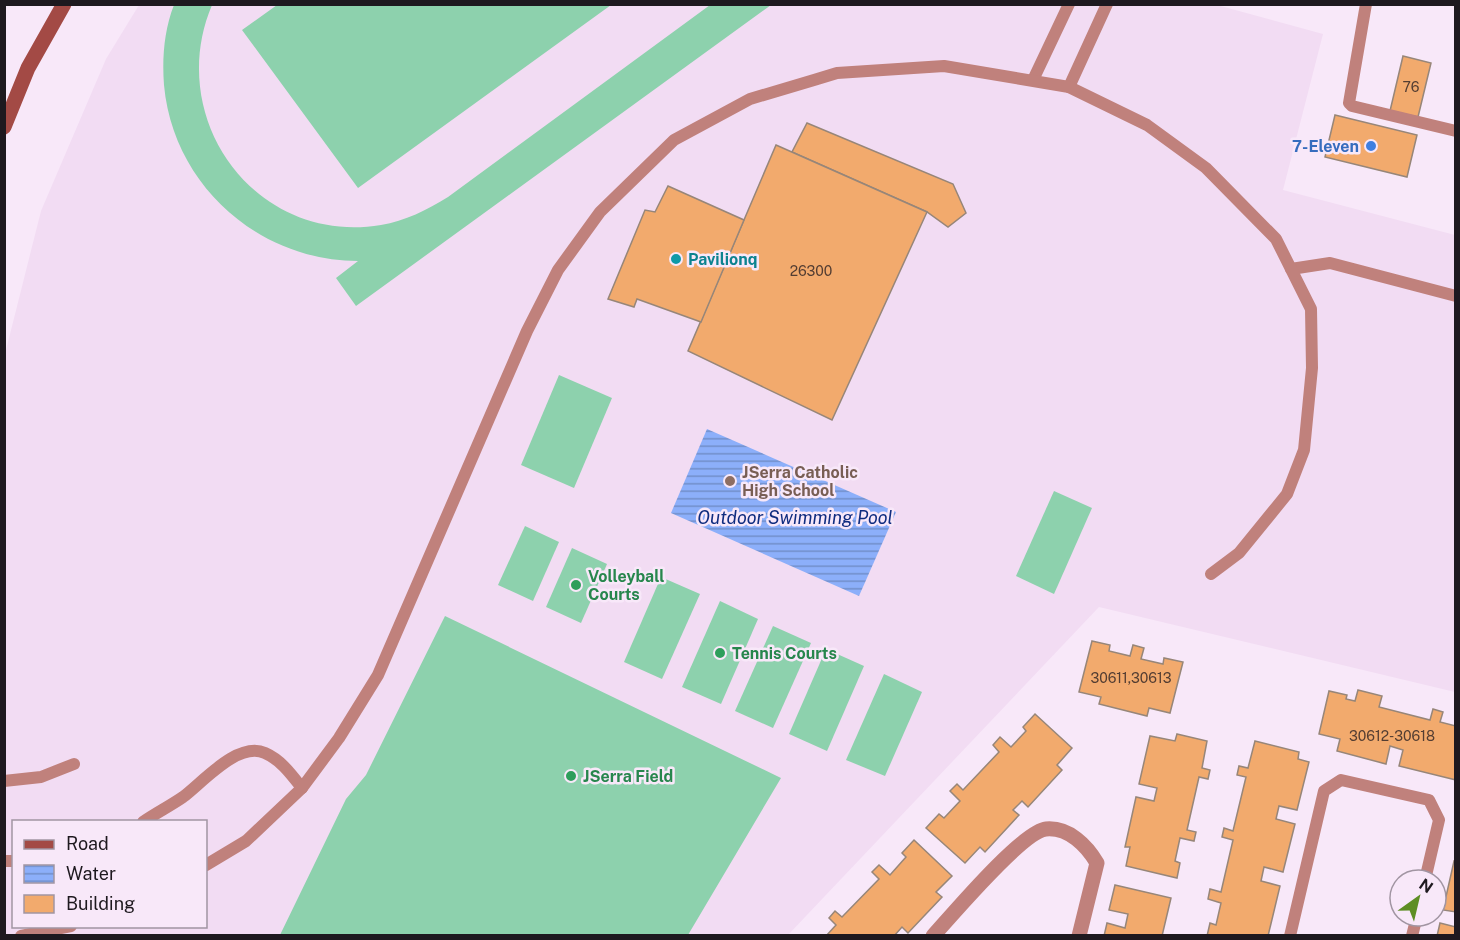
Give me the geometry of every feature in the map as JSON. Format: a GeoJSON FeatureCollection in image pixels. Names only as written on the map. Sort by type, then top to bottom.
{"type":"FeatureCollection","features":[{"type":"Feature","properties":{"kind":"main road"},"geometry":{"type":"LineString","coordinates":[[4,127],[28,68],[64,4]]}},
{"type":"Feature","properties":{"kind":"street"},"geometry":{"type":"LineString","coordinates":[[933,936],[1025,839],[1046,829],[1070,835],[1088,848],[1097,863],[1079,936]]}},
{"type":"Feature","properties":{"kind":"lane"},"geometry":{"type":"LineString","coordinates":[[1033,80],[1069,4]]}},
{"type":"Feature","properties":{"kind":"lane"},"geometry":{"type":"LineString","coordinates":[[1069,87],[1107,4]]}},
{"type":"Feature","properties":{"kind":"lane"},"geometry":{"type":"LineString","coordinates":[[1366,4],[1349,103],[1352,106],[1455,131]]}},
{"type":"Feature","properties":{"kind":"lane"},"geometry":{"type":"LineString","coordinates":[[207,865],[246,841],[302,788],[339,738],[378,675],[527,331],[558,270],[600,212],[674,140],[750,99],[837,74],[944,66],[1069,87],[1147,125],[1206,168],[1276,239],[1311,309],[1312,368],[1304,450],[1287,494],[1239,553],[1211,574]]}},
{"type":"Feature","properties":{"kind":"lane"},"geometry":{"type":"LineString","coordinates":[[1291,269],[1330,263],[1455,296]]}},
{"type":"Feature","properties":{"kind":"lane"},"geometry":{"type":"LineString","coordinates":[[146,820],[182,798],[223,764],[248,750],[264,752],[283,765],[302,788]]}},
{"type":"Feature","properties":{"kind":"lane"},"geometry":{"type":"LineString","coordinates":[[4,781],[41,777],[74,765]]}},
{"type":"Feature","properties":{"kind":"lane"},"geometry":{"type":"LineString","coordinates":[[1290,936],[1324,791],[1341,780],[1429,800],[1439,820],[1428,868]]}},
{"type":"Feature","properties":{"kind":"lane"},"geometry":{"type":"LineString","coordinates":[[21,936],[65,928]]}},
{"type":"Feature","properties":{"kind":"shaded area","name":"JSerra Catholic High School"},"geometry":{"type":"Polygon","coordinates":[[[139,5],[1217,5],[1323,34],[1283,190],[1455,235],[1455,692],[1099,607],[788,935],[5,936],[5,354],[41,211],[106,59],[139,5]]]}},
{"type":"Feature","properties":{"kind":"green space"},"geometry":{"type":"Polygon","coordinates":[[[174,5],[212,5],[200,48],[200,90],[211,130],[231,165],[260,194],[295,215],[336,226],[381,225],[399,221],[440,202],[710,5],[771,5],[356,306],[336,278],[358,261],[322,258],[287,248],[255,232],[227,210],[203,185],[184,155],[171,121],[164,85],[164,45],[174,5]]]}},
{"type":"Feature","properties":{"kind":"green space"},"geometry":{"type":"Polygon","coordinates":[[[277,5],[611,5],[358,188],[242,30],[277,5]]]}},
{"type":"Feature","properties":{"kind":"green space"},"geometry":{"type":"Polygon","coordinates":[[[559,375],[612,398],[574,488],[521,465],[559,375]]]}},
{"type":"Feature","properties":{"kind":"green space"},"geometry":{"type":"Polygon","coordinates":[[[1054,491],[1092,508],[1054,594],[1016,576],[1054,491]]]}},
{"type":"Feature","properties":{"kind":"green space"},"geometry":{"type":"Polygon","coordinates":[[[525,526],[559,542],[533,601],[498,585],[525,526]]]}},
{"type":"Feature","properties":{"kind":"green space","name":"Volleyball Courts"},"geometry":{"type":"Polygon","coordinates":[[[572,548],[607,564],[581,623],[546,607],[572,548]]]}},
{"type":"Feature","properties":{"kind":"green space"},"geometry":{"type":"Polygon","coordinates":[[[661,577],[700,594],[662,679],[624,662],[661,577]]]}},
{"type":"Feature","properties":{"kind":"green space","name":"Tennis Courts"},"geometry":{"type":"Polygon","coordinates":[[[720,601],[758,619],[721,704],[682,687],[720,601]]]}},
{"type":"Feature","properties":{"kind":"green space","name":"JSerra Field"},"geometry":{"type":"Polygon","coordinates":[[[445,616],[781,778],[688,935],[280,935],[346,799],[366,775],[445,616]]]}},
{"type":"Feature","properties":{"kind":"green space"},"geometry":{"type":"Polygon","coordinates":[[[773,626],[811,643],[773,728],[735,711],[773,626]]]}},
{"type":"Feature","properties":{"kind":"green space"},"geometry":{"type":"Polygon","coordinates":[[[826,649],[864,666],[827,751],[789,734],[826,649]]]}},
{"type":"Feature","properties":{"kind":"green space"},"geometry":{"type":"Polygon","coordinates":[[[884,674],[922,692],[885,776],[846,760],[884,674]]]}},
{"type":"Feature","properties":{"kind":"water","name":"Outdoor Swimming Pool"},"geometry":{"type":"Polygon","coordinates":[[[707,429],[896,512],[859,596],[671,513],[707,429]]]}},
{"type":"Feature","properties":{"kind":"building"},"geometry":{"type":"Polygon","coordinates":[[[1403,56],[1431,63],[1418,117],[1390,111],[1403,56]]]}},
{"type":"Feature","properties":{"kind":"building","name":"7-Eleven"},"geometry":{"type":"Polygon","coordinates":[[[1335,115],[1417,135],[1407,177],[1325,157],[1335,115]]]}},
{"type":"Feature","properties":{"kind":"building"},"geometry":{"type":"Polygon","coordinates":[[[807,123],[953,184],[966,213],[948,227],[927,212],[792,152],[807,123]]]}},
{"type":"Feature","properties":{"kind":"building"},"geometry":{"type":"Polygon","coordinates":[[[776,145],[927,212],[832,420],[688,351],[776,145]]]}},
{"type":"Feature","properties":{"kind":"building","name":"Pavilionq"},"geometry":{"type":"Polygon","coordinates":[[[668,186],[744,220],[701,322],[637,299],[634,307],[608,299],[645,210],[655,212],[668,186]]]}},
{"type":"Feature","properties":{"kind":"building"},"geometry":{"type":"Polygon","coordinates":[[[1092,641],[1110,645],[1109,651],[1130,656],[1133,645],[1144,648],[1141,659],[1163,664],[1164,658],[1183,662],[1170,713],[1149,708],[1147,716],[1099,704],[1101,697],[1079,692],[1092,641]]]}},
{"type":"Feature","properties":{"kind":"building"},"geometry":{"type":"Polygon","coordinates":[[[1358,690],[1382,696],[1379,707],[1430,720],[1433,709],[1443,712],[1440,722],[1456,726],[1456,780],[1399,766],[1403,750],[1390,746],[1386,764],[1337,751],[1340,739],[1319,734],[1329,691],[1347,695],[1346,699],[1355,701],[1358,690]]]}},
{"type":"Feature","properties":{"kind":"building"},"geometry":{"type":"Polygon","coordinates":[[[1035,714],[1072,748],[1057,765],[1062,770],[1028,807],[1022,801],[1013,810],[1019,815],[985,852],[980,847],[965,863],[926,828],[939,814],[944,818],[960,801],[950,791],[957,784],[963,790],[999,752],[993,745],[1000,737],[1011,747],[1026,731],[1023,727],[1035,714]]]}},
{"type":"Feature","properties":{"kind":"building"},"geometry":{"type":"Polygon","coordinates":[[[1177,734],[1207,741],[1202,768],[1210,770],[1208,779],[1199,777],[1187,830],[1196,832],[1194,841],[1180,838],[1175,861],[1180,863],[1177,878],[1126,866],[1130,847],[1125,847],[1136,797],[1154,801],[1157,788],[1139,784],[1150,736],[1175,741],[1177,734]]]}},
{"type":"Feature","properties":{"kind":"building"},"geometry":{"type":"Polygon","coordinates":[[[1255,741],[1299,752],[1298,759],[1309,762],[1297,810],[1279,806],[1276,819],[1295,824],[1283,872],[1264,867],[1261,881],[1280,886],[1268,936],[1207,936],[1210,923],[1216,925],[1221,903],[1208,899],[1210,889],[1221,892],[1233,840],[1222,837],[1224,828],[1233,831],[1246,777],[1237,775],[1239,766],[1248,768],[1255,741]]]}},
{"type":"Feature","properties":{"kind":"building"},"geometry":{"type":"Polygon","coordinates":[[[914,840],[952,876],[936,892],[942,897],[908,933],[902,927],[894,936],[826,936],[836,925],[829,918],[835,911],[842,917],[879,879],[872,872],[879,865],[890,875],[906,857],[902,853],[914,840]]]}},
{"type":"Feature","properties":{"kind":"building"},"geometry":{"type":"Polygon","coordinates":[[[1454,861],[1456,862],[1456,912],[1448,911],[1448,888],[1454,861]]]}},
{"type":"Feature","properties":{"kind":"building"},"geometry":{"type":"Polygon","coordinates":[[[1115,885],[1171,898],[1162,936],[1104,936],[1107,923],[1125,928],[1128,914],[1109,910],[1115,885]]]}},
{"type":"Feature","properties":{"kind":"building"},"geometry":{"type":"Polygon","coordinates":[[[1448,925],[1456,927],[1456,936],[1437,936],[1439,928],[1448,928],[1448,925]]]}},
{"type":"Feature","properties":{"kind":"place","name":"7-Eleven"},"geometry":{"type":"Point","coordinates":[1371,146]}},
{"type":"Feature","properties":{"kind":"place","name":"Pavilionq"},"geometry":{"type":"Point","coordinates":[676,259]}},
{"type":"Feature","properties":{"kind":"place","name":"JSerra Catholic High School"},"geometry":{"type":"Point","coordinates":[730,481]}},
{"type":"Feature","properties":{"kind":"place","name":"Volleyball Courts"},"geometry":{"type":"Point","coordinates":[576,585]}},
{"type":"Feature","properties":{"kind":"place","name":"Tennis Courts"},"geometry":{"type":"Point","coordinates":[720,653]}},
{"type":"Feature","properties":{"kind":"place","name":"JSerra Field"},"geometry":{"type":"Point","coordinates":[571,776]}}]}
